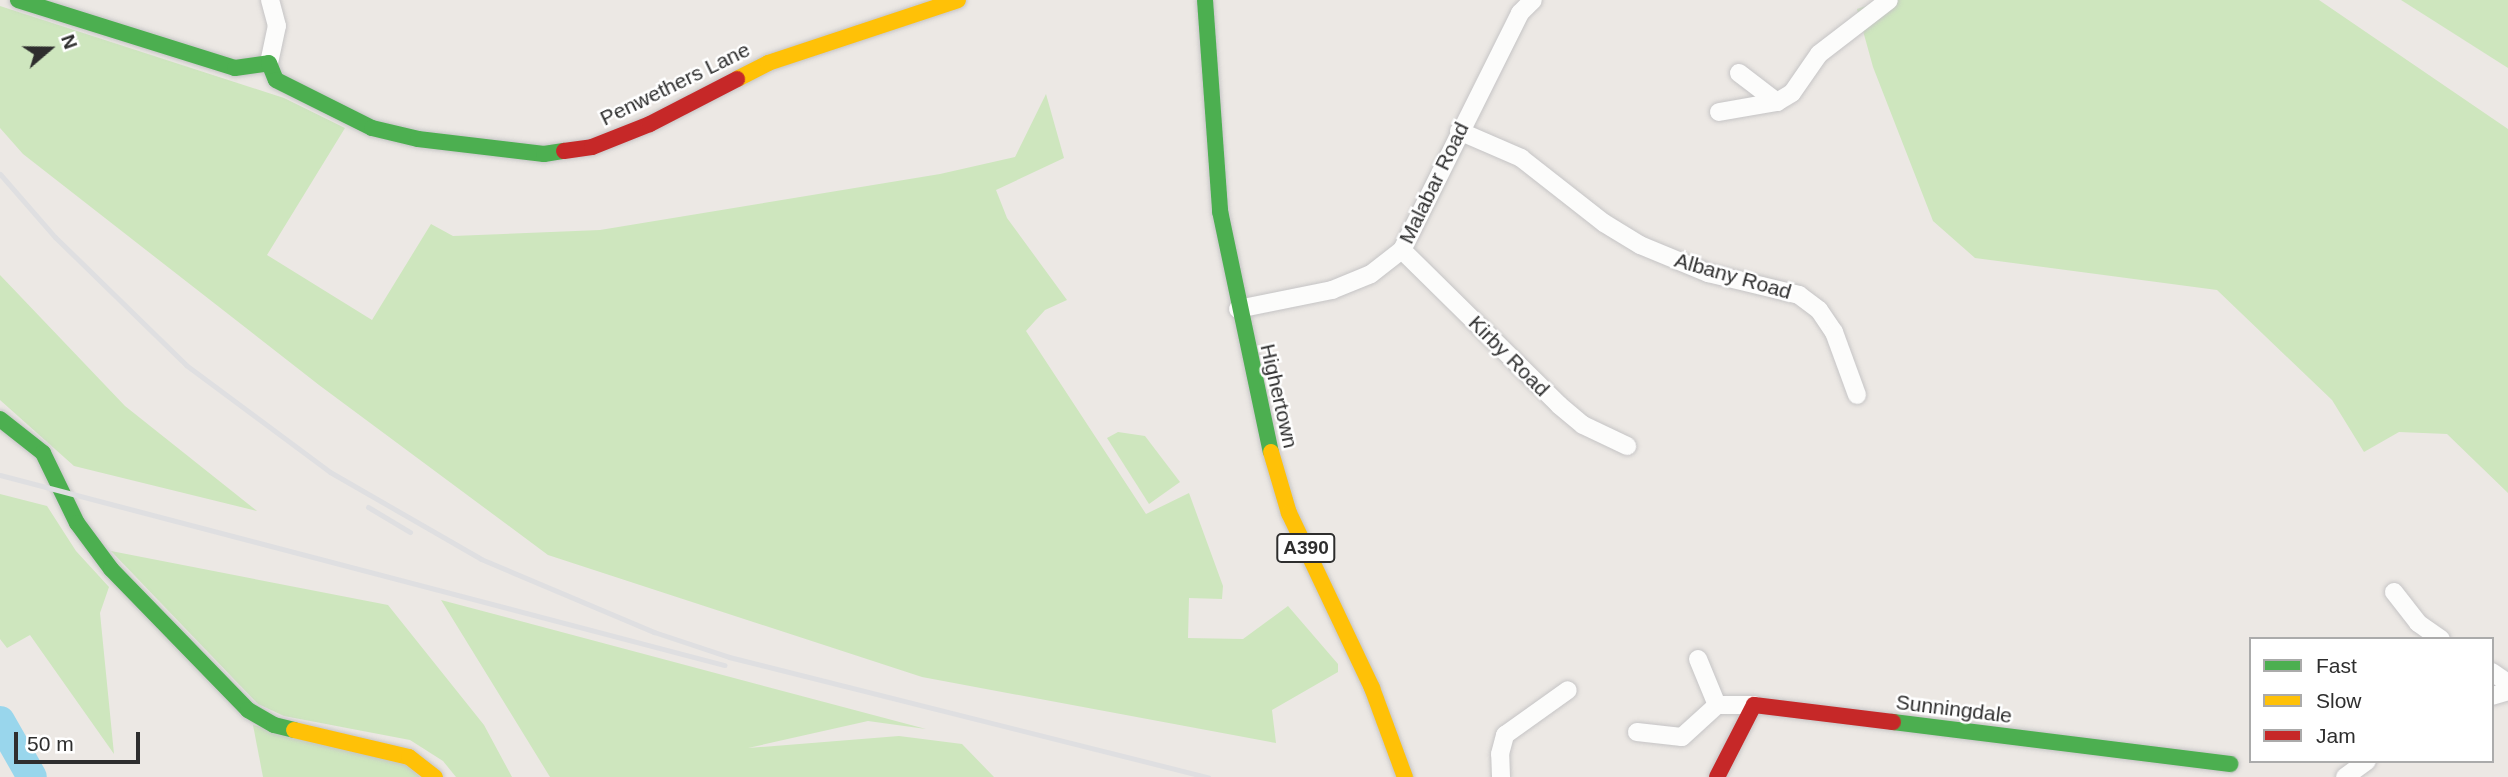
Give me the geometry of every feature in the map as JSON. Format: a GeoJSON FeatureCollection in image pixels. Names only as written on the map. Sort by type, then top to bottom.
{"type":"FeatureCollection","features":[{"type":"Feature","properties":{"kind":"main road"},"geometry":{"type":"LineString","coordinates":[[18,0],[235,68],[269,63]]}},
{"type":"Feature","properties":{"kind":"main road","name":"Penwethers Lane"},"geometry":{"type":"LineString","coordinates":[[269,63],[276,80],[372,128],[418,139],[544,154],[592,147],[650,124],[768,63],[958,0]]}},
{"type":"Feature","properties":{"kind":"main road","name":"Highertown"},"geometry":{"type":"LineString","coordinates":[[1205,0],[1212,147],[1238,309],[1260,416],[1289,513],[1372,688],[1405,777]]}},
{"type":"Feature","properties":{"kind":"main road"},"geometry":{"type":"LineString","coordinates":[[0,419],[43,453],[77,523],[111,569],[248,710],[274,725],[409,757],[435,777]]}},
{"type":"Feature","properties":{"kind":"main road"},"geometry":{"type":"LineString","coordinates":[[1717,777],[1754,705]]}},
{"type":"Feature","properties":{"kind":"main road","name":"Sunningdale"},"geometry":{"type":"LineString","coordinates":[[1754,705],[2230,764]]}},
{"type":"Feature","properties":{"kind":"street"},"geometry":{"type":"LineString","coordinates":[[269,63],[277,26],[270,0]]}},
{"type":"Feature","properties":{"kind":"street","name":"Malabar Road"},"geometry":{"type":"LineString","coordinates":[[1238,309],[1332,290],[1371,274],[1402,250],[1520,13],[1533,0]]}},
{"type":"Feature","properties":{"kind":"street"},"geometry":{"type":"LineString","coordinates":[[1719,112],[1777,102],[1792,93],[1819,54],[1889,0]]}},
{"type":"Feature","properties":{"kind":"street"},"geometry":{"type":"LineString","coordinates":[[1739,73],[1777,102]]}},
{"type":"Feature","properties":{"kind":"street","name":"Albany Road"},"geometry":{"type":"LineString","coordinates":[[1460,131],[1521,158],[1604,223],[1640,245],[1708,273],[1799,295],[1819,310],[1834,331],[1857,394]]}},
{"type":"Feature","properties":{"kind":"street","name":"Kirby Road"},"geometry":{"type":"LineString","coordinates":[[1402,250],[1559,405],[1583,425],[1627,446]]}},
{"type":"Feature","properties":{"kind":"street"},"geometry":{"type":"LineString","coordinates":[[2394,592],[2418,623],[2438,637]]}},
{"type":"Feature","properties":{"kind":"street"},"geometry":{"type":"LineString","coordinates":[[1699,659],[1717,705]]}},
{"type":"Feature","properties":{"kind":"street"},"geometry":{"type":"LineString","coordinates":[[1501,777],[1505,735],[1568,690]]}},
{"type":"Feature","properties":{"kind":"street"},"geometry":{"type":"LineString","coordinates":[[1637,732],[1682,737],[1717,705],[1754,705]]}},
{"type":"Feature","properties":{"kind":"street"},"geometry":{"type":"LineString","coordinates":[[2346,777],[2364,763]]}},
{"type":"Feature","properties":{"kind":"green space"},"geometry":{"type":"Polygon","coordinates":[[[1884,0],[2319,0],[2508,129],[2508,493],[2447,434],[2399,432],[2364,452],[2332,400],[2217,290],[1975,258],[1933,221],[1873,67],[1857,9],[1884,0]]]}},
{"type":"Feature","properties":{"kind":"green space"},"geometry":{"type":"Polygon","coordinates":[[[2401,0],[2508,0],[2508,68],[2401,0]]]}},
{"type":"Feature","properties":{"kind":"green space"},"geometry":{"type":"Polygon","coordinates":[[[0,6],[284,98],[345,128],[267,255],[372,320],[431,224],[453,236],[600,230],[940,174],[1015,157],[1046,94],[1064,158],[996,190],[1007,218],[1067,300],[1045,310],[1026,331],[1146,514],[1189,493],[1223,586],[1222,599],[1189,598],[1188,638],[1243,639],[1288,606],[1338,664],[1338,672],[1272,710],[1276,743],[922,677],[548,555],[319,385],[23,154],[0,128],[0,6]]]}},
{"type":"Feature","properties":{"kind":"green space"},"geometry":{"type":"Polygon","coordinates":[[[0,275],[125,406],[257,511],[74,466],[0,400],[0,275]]]}},
{"type":"Feature","properties":{"kind":"green space"},"geometry":{"type":"Polygon","coordinates":[[[1118,432],[1145,436],[1180,482],[1149,504],[1107,438],[1118,432]]]}},
{"type":"Feature","properties":{"kind":"green space"},"geometry":{"type":"Polygon","coordinates":[[[0,494],[47,506],[76,551],[109,587],[100,613],[114,754],[30,635],[7,648],[0,639],[0,494]]]}},
{"type":"Feature","properties":{"kind":"green space"},"geometry":{"type":"Polygon","coordinates":[[[111,551],[388,605],[484,725],[512,777],[456,777],[443,761],[410,740],[284,716],[258,704],[111,551]]]}},
{"type":"Feature","properties":{"kind":"green space"},"geometry":{"type":"Polygon","coordinates":[[[441,600],[926,729],[868,721],[748,748],[899,736],[962,744],[994,777],[550,777],[441,600]]]}},
{"type":"Feature","properties":{"kind":"green space"},"geometry":{"type":"Polygon","coordinates":[[[253,725],[407,765],[420,777],[263,777],[253,725]]]}},
{"type":"Feature","properties":{"kind":"waterway"},"geometry":{"type":"LineString","coordinates":[[0,721],[32,777]]}},
{"type":"Feature","properties":{"kind":"railway"},"geometry":{"type":"LineString","coordinates":[[0,174],[55,237],[186,365],[330,472],[481,559],[654,632],[729,657],[1208,777]]}},
{"type":"Feature","properties":{"kind":"railway"},"geometry":{"type":"LineString","coordinates":[[0,475],[724,665]]}},
{"type":"Feature","properties":{"kind":"railway"},"geometry":{"type":"LineString","coordinates":[[368,507],[410,532]]}},
{"type":"Feature","properties":{"kind":"traffic: fast"},"geometry":{"type":"LineString","coordinates":[[18,0],[235,68],[269,63],[276,80],[372,128],[418,139],[544,154],[564,151]]}},
{"type":"Feature","properties":{"kind":"traffic: fast"},"geometry":{"type":"LineString","coordinates":[[1205,0],[1220,211],[1271,452]]}},
{"type":"Feature","properties":{"kind":"traffic: fast"},"geometry":{"type":"LineString","coordinates":[[0,419],[43,453],[77,523],[111,569],[248,710],[274,725],[294,730]]}},
{"type":"Feature","properties":{"kind":"traffic: fast"},"geometry":{"type":"LineString","coordinates":[[1893,722],[2230,764]]}},
{"type":"Feature","properties":{"kind":"traffic: slow"},"geometry":{"type":"LineString","coordinates":[[737,79],[768,63],[958,0]]}},
{"type":"Feature","properties":{"kind":"traffic: slow"},"geometry":{"type":"LineString","coordinates":[[1271,452],[1289,513],[1372,688],[1405,777]]}},
{"type":"Feature","properties":{"kind":"traffic: slow"},"geometry":{"type":"LineString","coordinates":[[294,730],[409,757],[435,777]]}},
{"type":"Feature","properties":{"kind":"traffic: jam"},"geometry":{"type":"LineString","coordinates":[[564,151],[592,147],[650,124],[737,79]]}},
{"type":"Feature","properties":{"kind":"traffic: jam"},"geometry":{"type":"LineString","coordinates":[[1717,777],[1754,705],[1893,722]]}}]}
